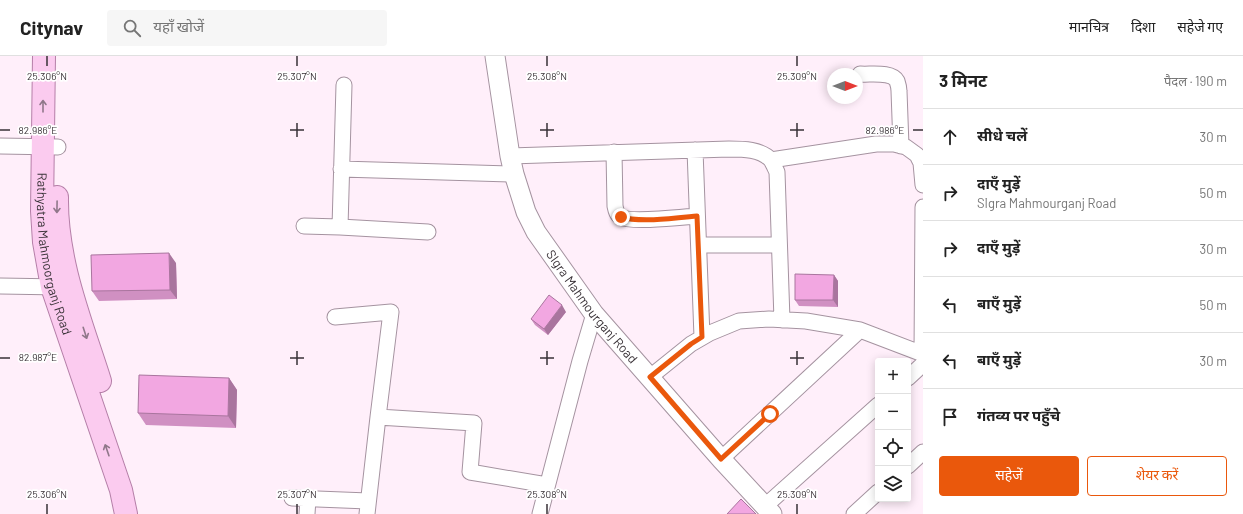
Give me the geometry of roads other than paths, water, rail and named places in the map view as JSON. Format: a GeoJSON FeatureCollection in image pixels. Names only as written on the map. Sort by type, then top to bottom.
{"type":"FeatureCollection","features":[{"type":"Feature","properties":{"kind":"main road","name":"Rathyatra Mahmoorganj Road"},"geometry":{"type":"LineString","coordinates":[[44,56],[61,287],[121,490],[126,514]]}},
{"type":"Feature","properties":{"kind":"main road","name":"Rathyatra Mahmoorganj Road"},"geometry":{"type":"LineString","coordinates":[[50,147],[58,56]]}},
{"type":"Feature","properties":{"kind":"main road","name":"Rathyatra Mahmoorganj Road"},"geometry":{"type":"LineString","coordinates":[[61,287],[122,450],[135,493],[139,514]]}},
{"type":"Feature","properties":{"kind":"street","name":"SIgra Mahmourganj Road"},"geometry":{"type":"LineString","coordinates":[[495,56],[514,174],[526,212],[536,232],[594,314],[721,459],[768,510]]}},
{"type":"Feature","properties":{"kind":"street"},"geometry":{"type":"LineString","coordinates":[[863,74],[889,75],[898,82],[901,146]]}},
{"type":"Feature","properties":{"kind":"street"},"geometry":{"type":"LineString","coordinates":[[340,227],[344,84]]}},
{"type":"Feature","properties":{"kind":"street"},"geometry":{"type":"LineString","coordinates":[[771,160],[876,144],[894,144],[906,147],[917,155],[921,163],[923,185]]}},
{"type":"Feature","properties":{"kind":"street"},"geometry":{"type":"LineString","coordinates":[[0,146],[50,147]]}},
{"type":"Feature","properties":{"kind":"street"},"geometry":{"type":"LineString","coordinates":[[510,156],[743,149],[758,152],[771,160],[777,172],[782,320]]}},
{"type":"Feature","properties":{"kind":"street"},"geometry":{"type":"LineString","coordinates":[[695,150],[702,337]]}},
{"type":"Feature","properties":{"kind":"street"},"geometry":{"type":"LineString","coordinates":[[614,152],[614,206],[616,213],[621,217],[628,220],[639,220],[697,216]]}},
{"type":"Feature","properties":{"kind":"street"},"geometry":{"type":"LineString","coordinates":[[341,169],[514,174]]}},
{"type":"Feature","properties":{"kind":"street"},"geometry":{"type":"LineString","coordinates":[[911,374],[923,358],[923,207]]}},
{"type":"Feature","properties":{"kind":"street"},"geometry":{"type":"LineString","coordinates":[[304,226],[428,232]]}},
{"type":"Feature","properties":{"kind":"street"},"geometry":{"type":"LineString","coordinates":[[699,245],[779,245]]}},
{"type":"Feature","properties":{"kind":"street"},"geometry":{"type":"LineString","coordinates":[[0,286],[61,287]]}},
{"type":"Feature","properties":{"kind":"street"},"geometry":{"type":"LineString","coordinates":[[292,498],[368,507],[391,312],[335,317]]}},
{"type":"Feature","properties":{"kind":"street"},"geometry":{"type":"LineString","coordinates":[[540,514],[580,361],[594,314]]}},
{"type":"Feature","properties":{"kind":"street"},"geometry":{"type":"LineString","coordinates":[[650,377],[702,337],[710,332],[739,321],[769,319],[806,321],[860,330],[923,358]]}},
{"type":"Feature","properties":{"kind":"street"},"geometry":{"type":"LineString","coordinates":[[721,459],[860,330]]}},
{"type":"Feature","properties":{"kind":"street"},"geometry":{"type":"LineString","coordinates":[[768,510],[875,408]]}},
{"type":"Feature","properties":{"kind":"street"},"geometry":{"type":"LineString","coordinates":[[378,417],[474,423],[470,472],[547,485]]}},
{"type":"Feature","properties":{"kind":"street"},"geometry":{"type":"LineString","coordinates":[[911,463],[923,452]]}},
{"type":"Feature","properties":{"kind":"street"},"geometry":{"type":"LineString","coordinates":[[854,514],[875,495]]}},
{"type":"Feature","properties":{"kind":"street"},"geometry":{"type":"LineString","coordinates":[[307,514],[308,499]]}}]}
